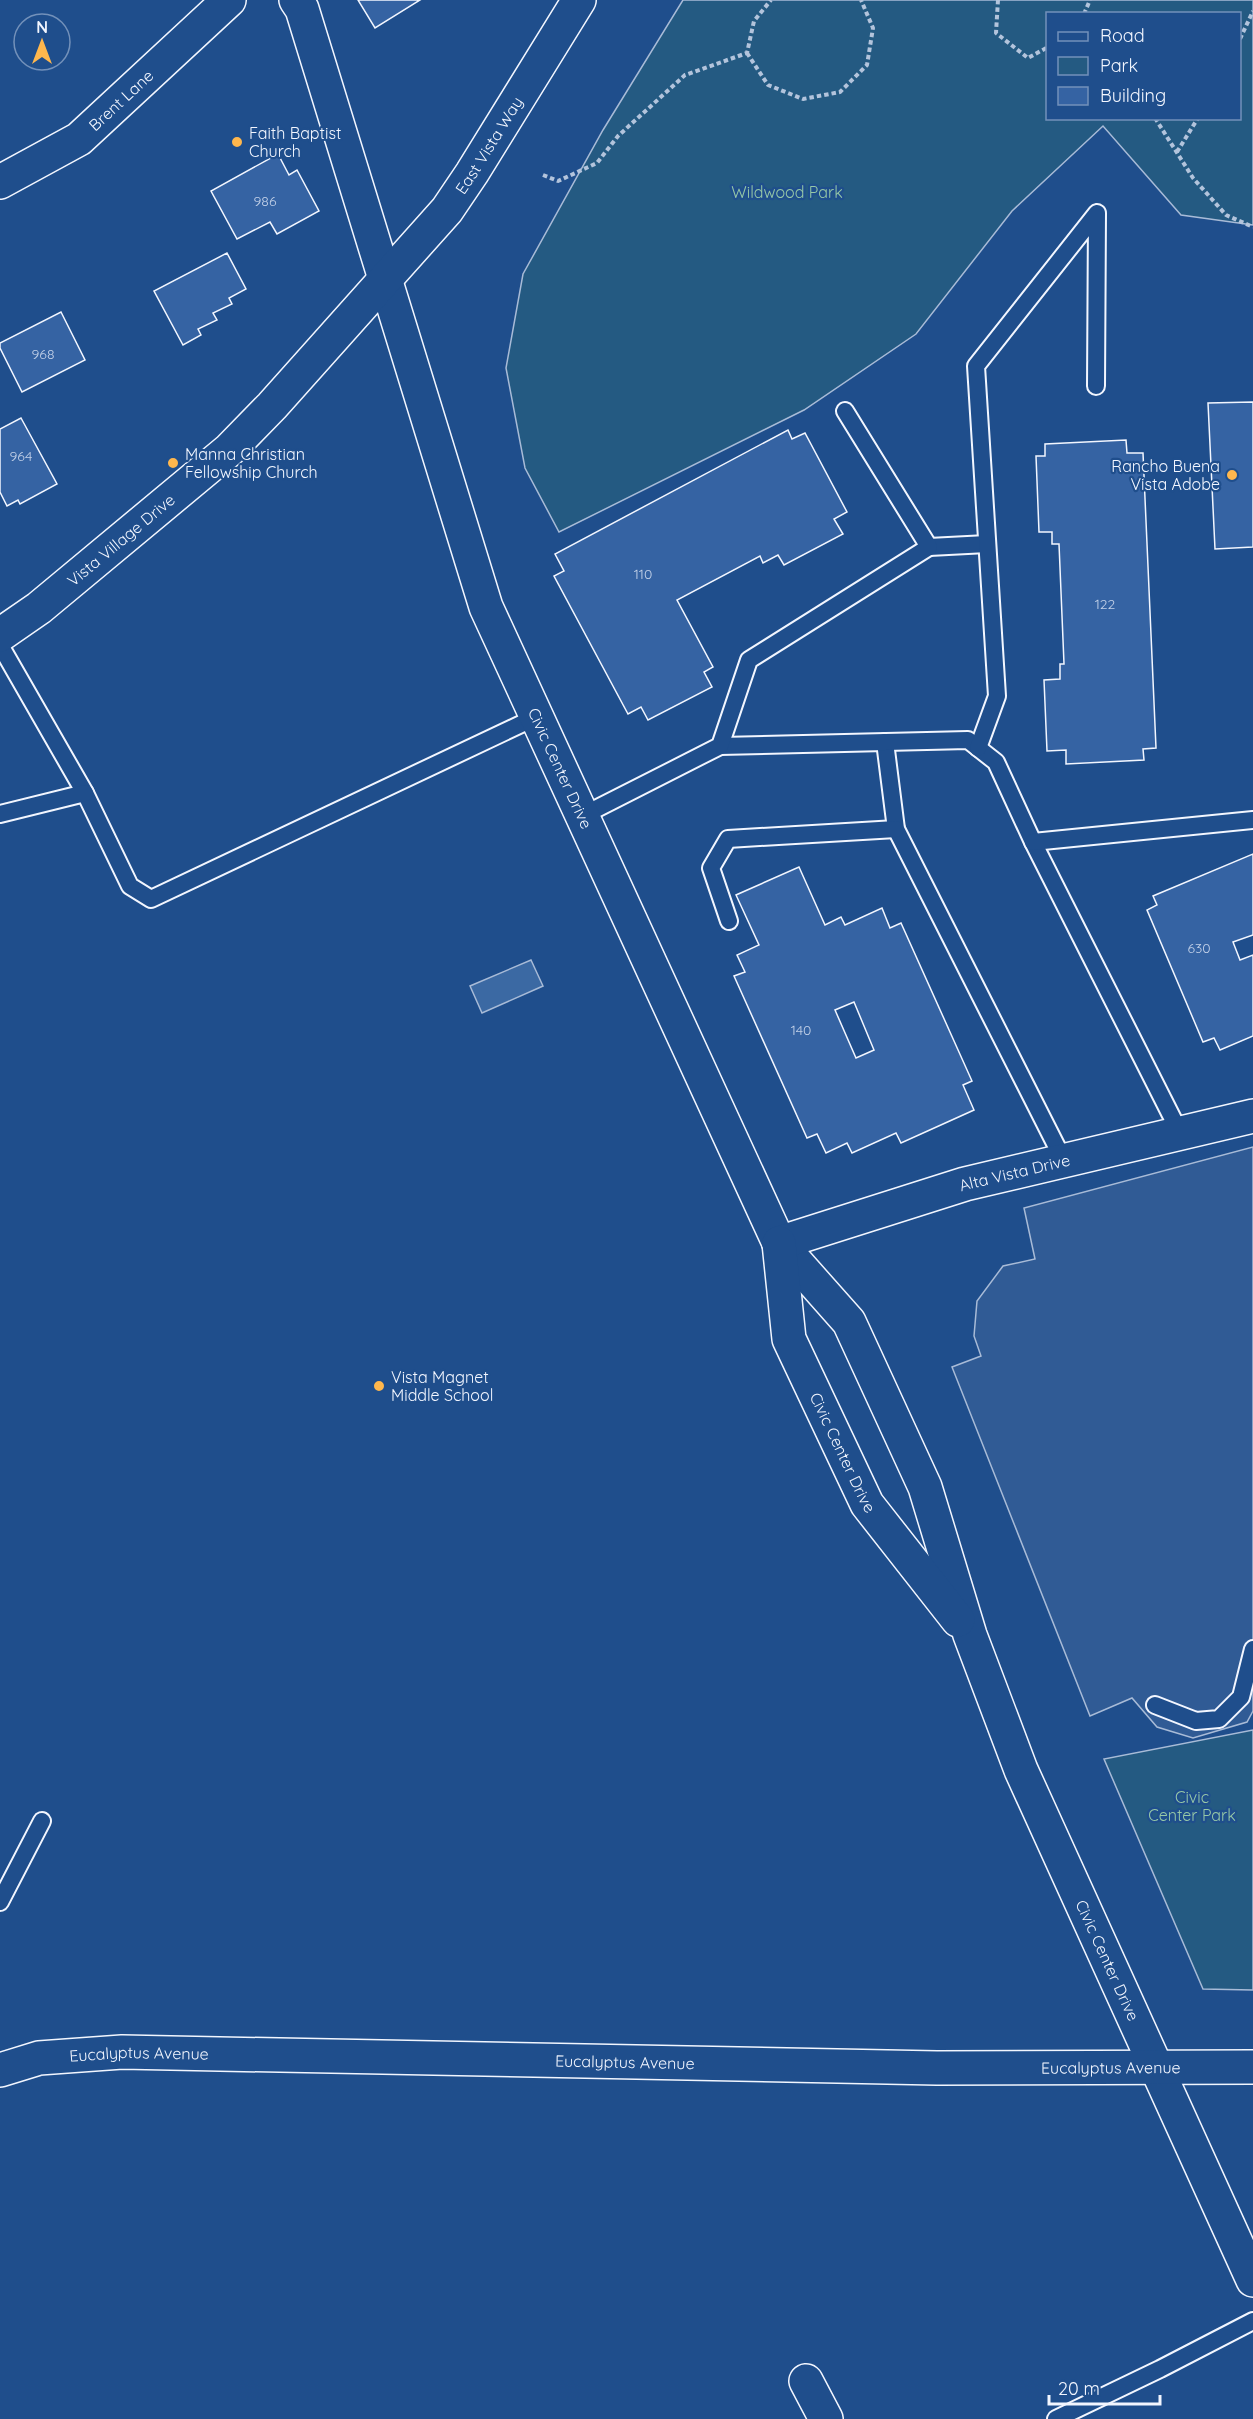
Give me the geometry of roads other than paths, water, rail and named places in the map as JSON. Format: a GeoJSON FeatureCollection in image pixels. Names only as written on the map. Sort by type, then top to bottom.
{"type":"FeatureCollection","features":[{"type":"Feature","properties":{"kind":"main road","name":"Brent Lane"},"geometry":{"type":"LineString","coordinates":[[0,182],[79,139],[229,0]]}},
{"type":"Feature","properties":{"kind":"main road","name":"Civic Center Drive"},"geometry":{"type":"LineString","coordinates":[[296,0],[302,9],[383,280],[486,607],[779,1243],[849,1322],[925,1487],[970,1635],[1021,1770],[1253,2280]]}},
{"type":"Feature","properties":{"kind":"main road","name":"East Vista Way"},"geometry":{"type":"LineString","coordinates":[[383,280],[447,210],[579,0]]}},
{"type":"Feature","properties":{"kind":"main road","name":"Vista Village Drive"},"geometry":{"type":"LineString","coordinates":[[0,635],[39,608],[229,450],[278,399],[383,280]]}},
{"type":"Feature","properties":{"kind":"main road","name":"Alta Vista Drive"},"geometry":{"type":"LineString","coordinates":[[779,1243],[965,1184],[1253,1116]]}},
{"type":"Feature","properties":{"kind":"main road","name":"Civic Center Drive"},"geometry":{"type":"LineString","coordinates":[[779,1243],[789,1339],[867,1504],[970,1635]]}},
{"type":"Feature","properties":{"kind":"main road","name":"Eucalyptus Avenue"},"geometry":{"type":"LineString","coordinates":[[0,2070],[39,2058],[122,2052],[937,2068],[1253,2067]]}},
{"type":"Feature","properties":{"kind":"main road"},"geometry":{"type":"LineString","coordinates":[[806,2381],[826,2419]]}},
{"type":"Feature","properties":{"kind":"lane"},"geometry":{"type":"LineString","coordinates":[[978,748],[997,696],[976,366],[1097,213],[1096,386]]}},
{"type":"Feature","properties":{"kind":"lane"},"geometry":{"type":"LineString","coordinates":[[845,411],[929,546]]}},
{"type":"Feature","properties":{"kind":"lane"},"geometry":{"type":"LineString","coordinates":[[720,746],[749,660],[929,546],[987,544]]}},
{"type":"Feature","properties":{"kind":"lane"},"geometry":{"type":"LineString","coordinates":[[0,645],[85,793],[130,886],[151,899],[536,717]]}},
{"type":"Feature","properties":{"kind":"lane"},"geometry":{"type":"LineString","coordinates":[[582,816],[720,746],[968,740],[996,762],[1180,1133]]}},
{"type":"Feature","properties":{"kind":"lane"},"geometry":{"type":"LineString","coordinates":[[885,742],[896,829],[1064,1161]]}},
{"type":"Feature","properties":{"kind":"lane"},"geometry":{"type":"LineString","coordinates":[[0,814],[85,793]]}},
{"type":"Feature","properties":{"kind":"lane"},"geometry":{"type":"LineString","coordinates":[[1034,842],[1253,820]]}},
{"type":"Feature","properties":{"kind":"lane"},"geometry":{"type":"LineString","coordinates":[[729,921],[711,868],[728,839],[896,829]]}},
{"type":"Feature","properties":{"kind":"lane"},"geometry":{"type":"LineString","coordinates":[[1155,1705],[1196,1721],[1219,1719],[1241,1696],[1253,1649]]}},
{"type":"Feature","properties":{"kind":"lane"},"geometry":{"type":"LineString","coordinates":[[0,1902],[42,1821]]}},
{"type":"Feature","properties":{"kind":"lane"},"geometry":{"type":"LineString","coordinates":[[1056,2419],[1253,2321]]}},
{"type":"Feature","properties":{"kind":"place","name":"Faith Baptist Church"},"geometry":{"type":"Point","coordinates":[237,142]}},
{"type":"Feature","properties":{"kind":"place","name":"Manna Christian Fellowship Church"},"geometry":{"type":"Point","coordinates":[173,463]}},
{"type":"Feature","properties":{"kind":"place","name":"Rancho Buena Vista Adobe"},"geometry":{"type":"Point","coordinates":[1232,475]}},
{"type":"Feature","properties":{"kind":"place","name":"Vista Magnet Middle School"},"geometry":{"type":"Point","coordinates":[379,1386]}},
{"type":"Feature","properties":{"kind":"park label","name":"Wildwood Park"},"geometry":{"type":"Point","coordinates":[787,192]}},
{"type":"Feature","properties":{"kind":"park label","name":"Civic Center Park"},"geometry":{"type":"Point","coordinates":[1192,1806]}}]}
